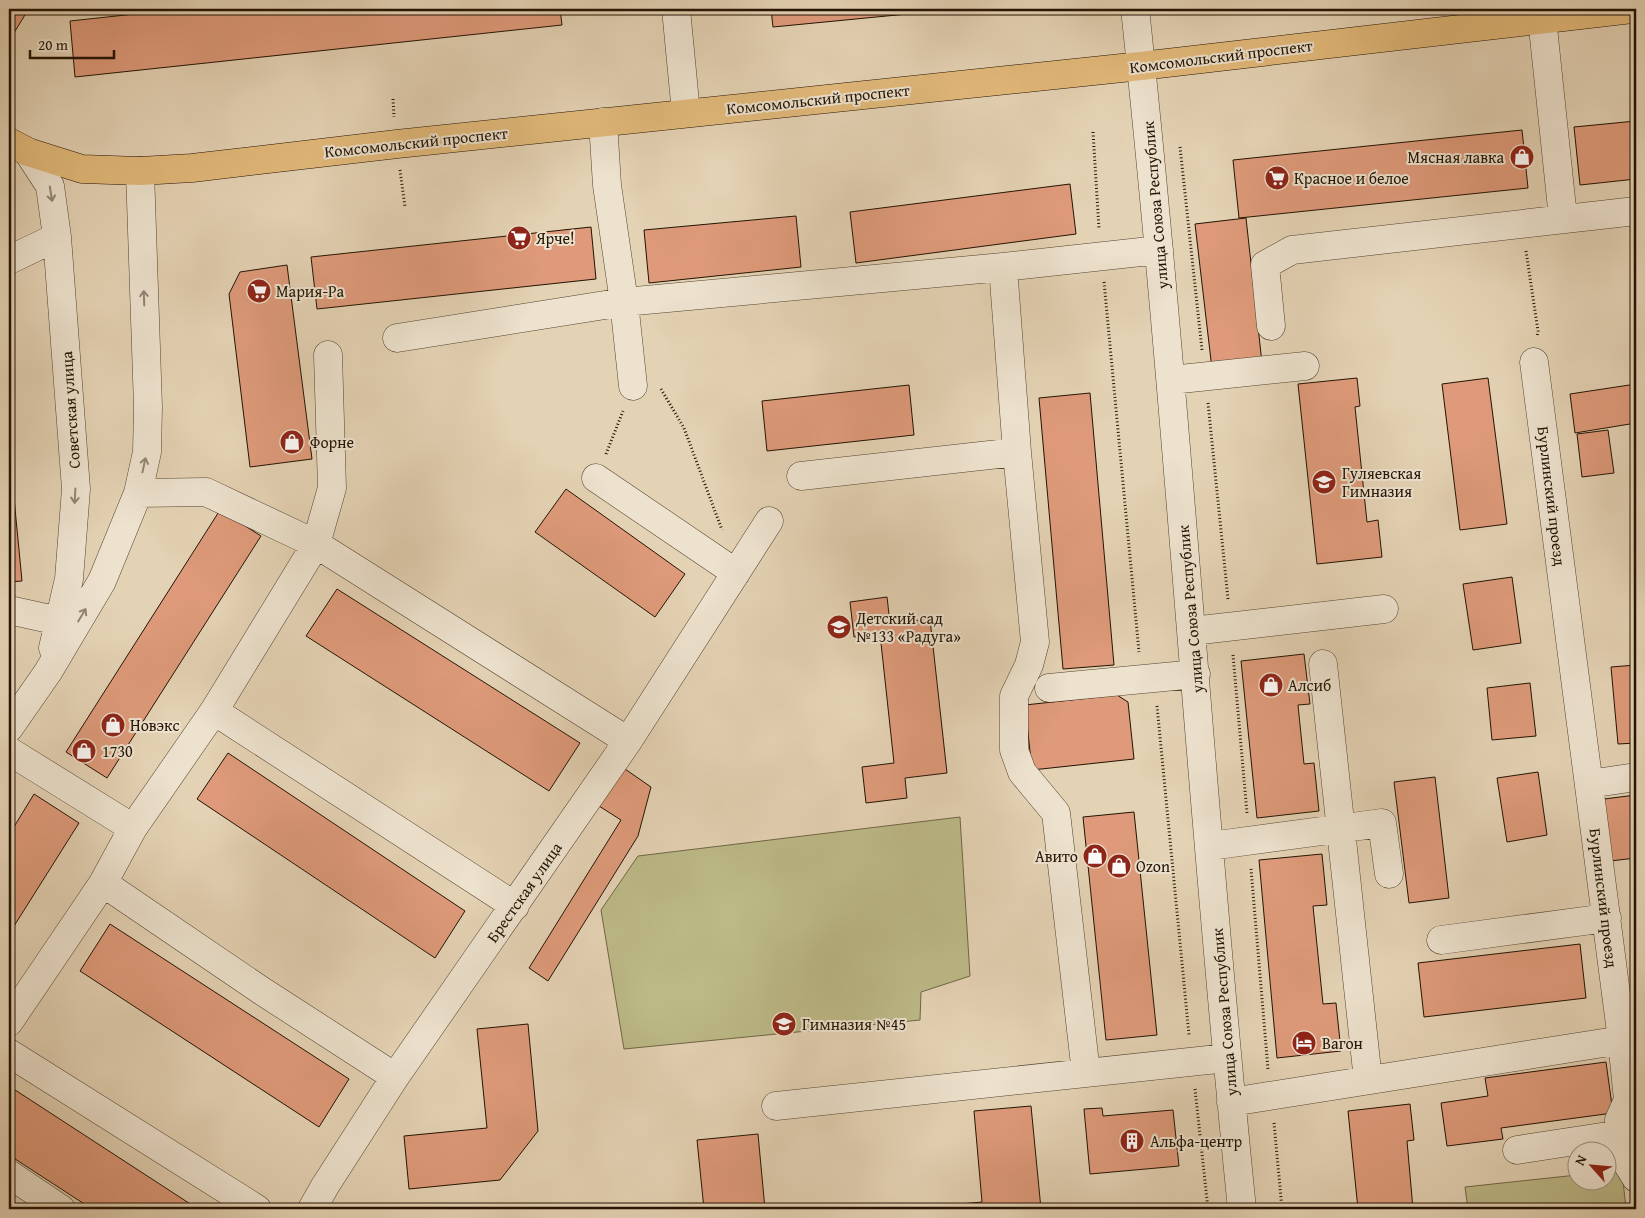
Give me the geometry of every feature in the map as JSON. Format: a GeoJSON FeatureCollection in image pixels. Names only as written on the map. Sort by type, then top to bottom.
{"type":"FeatureCollection","features":[{"type":"Feature","properties":{"kind":"main road","name":"Комсомольский проспект"},"geometry":{"type":"LineString","coordinates":[[18,147],[82,169],[140,171],[192,168],[397,144],[1141,66],[1632,9]]}},
{"type":"Feature","properties":{"kind":"street"},"geometry":{"type":"LineString","coordinates":[[676,9],[686,113]]}},
{"type":"Feature","properties":{"kind":"street","name":"улица Союза Республик"},"geometry":{"type":"LineString","coordinates":[[1135,9],[1160,250],[1227,1058],[1242,1209]]}},
{"type":"Feature","properties":{"kind":"street"},"geometry":{"type":"LineString","coordinates":[[1542,18],[1563,218]]}},
{"type":"Feature","properties":{"kind":"street"},"geometry":{"type":"LineString","coordinates":[[603,122],[607,185],[624,302],[631,374]]}},
{"type":"Feature","properties":{"kind":"street","name":"Советская улица"},"geometry":{"type":"LineString","coordinates":[[18,147],[50,186],[57,237],[76,490],[69,579],[48,672]]}},
{"type":"Feature","properties":{"kind":"street","name":"Советская улица"},"geometry":{"type":"LineString","coordinates":[[9,728],[48,672],[102,581],[138,493],[147,452],[148,416],[140,171]]}},
{"type":"Feature","properties":{"kind":"street"},"geometry":{"type":"LineString","coordinates":[[1271,326],[1266,266],[1292,250],[1636,211]]}},
{"type":"Feature","properties":{"kind":"street"},"geometry":{"type":"LineString","coordinates":[[9,260],[57,237]]}},
{"type":"Feature","properties":{"kind":"street"},"geometry":{"type":"LineString","coordinates":[[398,338],[624,302],[1003,267],[1160,250]]}},
{"type":"Feature","properties":{"kind":"street"},"geometry":{"type":"LineString","coordinates":[[1003,267],[1017,452],[1035,642],[1029,665],[1014,696],[1014,750],[1022,772],[1056,813],[1086,1073]]}},
{"type":"Feature","properties":{"kind":"street"},"geometry":{"type":"LineString","coordinates":[[9,1022],[103,883],[132,828],[214,711],[316,544],[332,488],[328,355]]}},
{"type":"Feature","properties":{"kind":"street","name":"Бурлинский проезд"},"geometry":{"type":"LineString","coordinates":[[1534,362],[1608,918],[1629,1040],[1628,1100],[1619,1120],[1623,1157],[1636,1178]]}},
{"type":"Feature","properties":{"kind":"street"},"geometry":{"type":"LineString","coordinates":[[1170,380],[1305,366]]}},
{"type":"Feature","properties":{"kind":"street"},"geometry":{"type":"LineString","coordinates":[[801,476],[1017,452]]}},
{"type":"Feature","properties":{"kind":"street"},"geometry":{"type":"LineString","coordinates":[[596,478],[736,573]]}},
{"type":"Feature","properties":{"kind":"street"},"geometry":{"type":"LineString","coordinates":[[138,493],[206,492],[316,544],[628,741]]}},
{"type":"Feature","properties":{"kind":"street","name":"Брестская улица"},"geometry":{"type":"LineString","coordinates":[[312,1209],[396,1077],[628,741],[769,521]]}},
{"type":"Feature","properties":{"kind":"street"},"geometry":{"type":"LineString","coordinates":[[1192,631],[1384,609]]}},
{"type":"Feature","properties":{"kind":"street"},"geometry":{"type":"LineString","coordinates":[[9,610],[60,621]]}},
{"type":"Feature","properties":{"kind":"street"},"geometry":{"type":"LineString","coordinates":[[1323,664],[1368,1080]]}},
{"type":"Feature","properties":{"kind":"street"},"geometry":{"type":"LineString","coordinates":[[1049,688],[1196,674]]}},
{"type":"Feature","properties":{"kind":"street"},"geometry":{"type":"LineString","coordinates":[[214,711],[515,906]]}},
{"type":"Feature","properties":{"kind":"street"},"geometry":{"type":"LineString","coordinates":[[9,751],[132,828]]}},
{"type":"Feature","properties":{"kind":"street"},"geometry":{"type":"LineString","coordinates":[[1590,784],[1636,777]]}},
{"type":"Feature","properties":{"kind":"street"},"geometry":{"type":"LineString","coordinates":[[1210,846],[1382,823],[1389,874]]}},
{"type":"Feature","properties":{"kind":"street"},"geometry":{"type":"LineString","coordinates":[[103,883],[262,991],[396,1077]]}},
{"type":"Feature","properties":{"kind":"street"},"geometry":{"type":"LineString","coordinates":[[1441,940],[1608,918]]}},
{"type":"Feature","properties":{"kind":"street"},"geometry":{"type":"LineString","coordinates":[[1231,1102],[1629,1040]]}},
{"type":"Feature","properties":{"kind":"street"},"geometry":{"type":"LineString","coordinates":[[9,1053],[257,1209]]}},
{"type":"Feature","properties":{"kind":"street"},"geometry":{"type":"LineString","coordinates":[[776,1106],[1227,1058]]}},
{"type":"Feature","properties":{"kind":"street"},"geometry":{"type":"LineString","coordinates":[[1517,1150],[1621,1134]]}},
{"type":"Feature","properties":{"kind":"street"},"geometry":{"type":"LineString","coordinates":[[9,1174],[61,1209]]}},
{"type":"Feature","properties":{"kind":"path"},"geometry":{"type":"LineString","coordinates":[[1093,132],[1101,257],[1208,1209]]}},
{"type":"Feature","properties":{"kind":"path"},"geometry":{"type":"LineString","coordinates":[[1179,142],[1230,626],[1282,1209]]}},
{"type":"Feature","properties":{"kind":"path"},"geometry":{"type":"LineString","coordinates":[[1522,223],[1538,331],[1534,362]]}},
{"type":"Feature","properties":{"kind":"path"},"geometry":{"type":"LineString","coordinates":[[596,478],[631,374],[660,388],[684,428],[736,573]]}},
{"type":"Feature","properties":{"kind":"shaded area"},"geometry":{"type":"Polygon","coordinates":[[[960,817],[970,976],[921,992],[920,1020],[624,1049],[601,910],[638,856],[960,817]]]}},
{"type":"Feature","properties":{"kind":"shaded area"},"geometry":{"type":"Polygon","coordinates":[[[1618,1171],[1622,1171],[1626,1209],[1468,1209],[1465,1187],[1568,1176],[1568,1190],[1618,1190],[1618,1171]]]}},
{"type":"Feature","properties":{"kind":"building"},"geometry":{"type":"Polygon","coordinates":[[[9,9],[28,10],[9,41],[9,9]]]}},
{"type":"Feature","properties":{"kind":"building"},"geometry":{"type":"Polygon","coordinates":[[[181,9],[560,9],[562,25],[75,77],[70,21],[181,9]]]}},
{"type":"Feature","properties":{"kind":"building"},"geometry":{"type":"Polygon","coordinates":[[[771,9],[959,9],[773,27],[771,9]]]}},
{"type":"Feature","properties":{"kind":"building"},"geometry":{"type":"Polygon","coordinates":[[[1636,121],[1636,179],[1580,185],[1574,127],[1636,121]]]}},
{"type":"Feature","properties":{"kind":"building"},"geometry":{"type":"Polygon","coordinates":[[[1522,130],[1528,188],[1239,218],[1233,160],[1522,130]]]}},
{"type":"Feature","properties":{"kind":"building"},"geometry":{"type":"Polygon","coordinates":[[[1070,184],[1076,234],[856,263],[850,212],[1070,184]]]}},
{"type":"Feature","properties":{"kind":"building"},"geometry":{"type":"Polygon","coordinates":[[[796,216],[801,267],[649,283],[644,230],[796,216]]]}},
{"type":"Feature","properties":{"kind":"building"},"geometry":{"type":"Polygon","coordinates":[[[1246,218],[1262,363],[1212,369],[1195,224],[1246,218]]]}},
{"type":"Feature","properties":{"kind":"building"},"geometry":{"type":"Polygon","coordinates":[[[591,227],[596,279],[317,309],[311,257],[591,227]]]}},
{"type":"Feature","properties":{"kind":"building"},"geometry":{"type":"Polygon","coordinates":[[[287,265],[312,459],[250,467],[229,294],[240,272],[287,265]]]}},
{"type":"Feature","properties":{"kind":"building"},"geometry":{"type":"Polygon","coordinates":[[[1357,378],[1360,406],[1355,407],[1367,522],[1378,520],[1382,557],[1317,564],[1298,384],[1357,378]]]}},
{"type":"Feature","properties":{"kind":"building"},"geometry":{"type":"Polygon","coordinates":[[[1488,378],[1507,524],[1460,530],[1442,384],[1488,378]]]}},
{"type":"Feature","properties":{"kind":"building"},"geometry":{"type":"Polygon","coordinates":[[[1636,384],[1636,423],[1575,433],[1570,394],[1636,384]]]}},
{"type":"Feature","properties":{"kind":"building"},"geometry":{"type":"Polygon","coordinates":[[[909,385],[914,435],[767,451],[762,401],[909,385]]]}},
{"type":"Feature","properties":{"kind":"building"},"geometry":{"type":"Polygon","coordinates":[[[1090,393],[1114,665],[1063,669],[1039,398],[1090,393]]]}},
{"type":"Feature","properties":{"kind":"building"},"geometry":{"type":"Polygon","coordinates":[[[1608,430],[1614,473],[1582,477],[1577,434],[1608,430]]]}},
{"type":"Feature","properties":{"kind":"building"},"geometry":{"type":"Polygon","coordinates":[[[9,446],[22,581],[9,582],[9,446]]]}},
{"type":"Feature","properties":{"kind":"building"},"geometry":{"type":"Polygon","coordinates":[[[566,489],[685,574],[655,617],[535,532],[566,489]]]}},
{"type":"Feature","properties":{"kind":"building"},"geometry":{"type":"Polygon","coordinates":[[[220,510],[261,536],[107,778],[66,752],[220,510]]]}},
{"type":"Feature","properties":{"kind":"building"},"geometry":{"type":"Polygon","coordinates":[[[1512,577],[1521,643],[1473,650],[1463,584],[1512,577]]]}},
{"type":"Feature","properties":{"kind":"building"},"geometry":{"type":"Polygon","coordinates":[[[337,589],[580,743],[549,791],[306,636],[337,589]]]}},
{"type":"Feature","properties":{"kind":"building"},"geometry":{"type":"Polygon","coordinates":[[[887,597],[890,623],[930,619],[947,773],[905,778],[907,798],[866,803],[862,767],[894,763],[880,634],[854,637],[850,602],[887,597]]]}},
{"type":"Feature","properties":{"kind":"building"},"geometry":{"type":"Polygon","coordinates":[[[1304,654],[1310,704],[1298,705],[1304,764],[1314,763],[1319,811],[1257,818],[1241,661],[1304,654]]]}},
{"type":"Feature","properties":{"kind":"building"},"geometry":{"type":"Polygon","coordinates":[[[1636,665],[1636,743],[1618,744],[1611,667],[1636,665]]]}},
{"type":"Feature","properties":{"kind":"building"},"geometry":{"type":"Polygon","coordinates":[[[1530,683],[1536,736],[1492,740],[1487,688],[1530,683]]]}},
{"type":"Feature","properties":{"kind":"building"},"geometry":{"type":"Polygon","coordinates":[[[1117,695],[1128,702],[1134,759],[1032,770],[1025,705],[1117,695]]]}},
{"type":"Feature","properties":{"kind":"building"},"geometry":{"type":"Polygon","coordinates":[[[228,753],[465,911],[435,958],[197,799],[228,753]]]}},
{"type":"Feature","properties":{"kind":"building"},"geometry":{"type":"Polygon","coordinates":[[[625,769],[651,787],[638,836],[548,981],[529,968],[621,820],[599,806],[625,769]]]}},
{"type":"Feature","properties":{"kind":"building"},"geometry":{"type":"Polygon","coordinates":[[[1538,772],[1547,835],[1507,842],[1497,778],[1538,772]]]}},
{"type":"Feature","properties":{"kind":"building"},"geometry":{"type":"Polygon","coordinates":[[[1435,777],[1449,898],[1409,903],[1394,782],[1435,777]]]}},
{"type":"Feature","properties":{"kind":"building"},"geometry":{"type":"Polygon","coordinates":[[[34,794],[79,823],[9,934],[9,835],[34,794]]]}},
{"type":"Feature","properties":{"kind":"building"},"geometry":{"type":"Polygon","coordinates":[[[1636,795],[1636,858],[1610,861],[1604,799],[1636,795]]]}},
{"type":"Feature","properties":{"kind":"building"},"geometry":{"type":"Polygon","coordinates":[[[1134,812],[1157,1035],[1106,1040],[1083,817],[1134,812]]]}},
{"type":"Feature","properties":{"kind":"building"},"geometry":{"type":"Polygon","coordinates":[[[1322,854],[1327,905],[1313,906],[1323,1004],[1336,1003],[1341,1051],[1277,1058],[1259,860],[1322,854]]]}},
{"type":"Feature","properties":{"kind":"building"},"geometry":{"type":"Polygon","coordinates":[[[110,924],[349,1079],[319,1127],[80,971],[110,924]]]}},
{"type":"Feature","properties":{"kind":"building"},"geometry":{"type":"Polygon","coordinates":[[[1580,944],[1586,998],[1424,1017],[1418,963],[1580,944]]]}},
{"type":"Feature","properties":{"kind":"building"},"geometry":{"type":"Polygon","coordinates":[[[528,1024],[538,1131],[500,1180],[409,1189],[404,1136],[487,1128],[477,1029],[528,1024]]]}},
{"type":"Feature","properties":{"kind":"building"},"geometry":{"type":"Polygon","coordinates":[[[1606,1062],[1613,1113],[1501,1128],[1503,1139],[1447,1146],[1441,1103],[1488,1096],[1485,1078],[1606,1062]]]}},
{"type":"Feature","properties":{"kind":"building"},"geometry":{"type":"Polygon","coordinates":[[[9,1086],[198,1209],[92,1209],[9,1155],[9,1086]]]}},
{"type":"Feature","properties":{"kind":"building"},"geometry":{"type":"Polygon","coordinates":[[[1410,1104],[1414,1140],[1407,1141],[1413,1209],[1358,1209],[1348,1111],[1410,1104]]]}},
{"type":"Feature","properties":{"kind":"building"},"geometry":{"type":"Polygon","coordinates":[[[1031,1106],[1041,1209],[906,1209],[982,1202],[974,1111],[1031,1106]]]}},
{"type":"Feature","properties":{"kind":"building","name":"Альфа-центр"},"geometry":{"type":"Polygon","coordinates":[[[1102,1108],[1103,1116],[1173,1110],[1179,1166],[1090,1174],[1084,1109],[1102,1108]]]}},
{"type":"Feature","properties":{"kind":"building"},"geometry":{"type":"Polygon","coordinates":[[[758,1134],[765,1209],[704,1209],[697,1140],[758,1134]]]}},
{"type":"Feature","properties":{"kind":"place","name":"Мясная лавка"},"geometry":{"type":"Point","coordinates":[1522,157]}},
{"type":"Feature","properties":{"kind":"place","name":"Красное и белое"},"geometry":{"type":"Point","coordinates":[1277,178]}},
{"type":"Feature","properties":{"kind":"place","name":"Ярче!"},"geometry":{"type":"Point","coordinates":[519,238]}},
{"type":"Feature","properties":{"kind":"place","name":"Мария-Ра"},"geometry":{"type":"Point","coordinates":[259,291]}},
{"type":"Feature","properties":{"kind":"place","name":"Форне"},"geometry":{"type":"Point","coordinates":[292,442]}},
{"type":"Feature","properties":{"kind":"place","name":"Гуляевская Гимназия"},"geometry":{"type":"Point","coordinates":[1324,482]}},
{"type":"Feature","properties":{"kind":"place","name":"Детский сад №133 «Радуга»"},"geometry":{"type":"Point","coordinates":[839,627]}},
{"type":"Feature","properties":{"kind":"place","name":"Алсиб"},"geometry":{"type":"Point","coordinates":[1271,685]}},
{"type":"Feature","properties":{"kind":"place","name":"Новэкс"},"geometry":{"type":"Point","coordinates":[113,725]}},
{"type":"Feature","properties":{"kind":"place","name":"1730"},"geometry":{"type":"Point","coordinates":[84,751]}},
{"type":"Feature","properties":{"kind":"place","name":"Авито"},"geometry":{"type":"Point","coordinates":[1095,856]}},
{"type":"Feature","properties":{"kind":"place","name":"Ozon"},"geometry":{"type":"Point","coordinates":[1119,866]}},
{"type":"Feature","properties":{"kind":"place","name":"Гимназия №45"},"geometry":{"type":"Point","coordinates":[784,1024]}},
{"type":"Feature","properties":{"kind":"place","name":"Вагон"},"geometry":{"type":"Point","coordinates":[1304,1043]}},
{"type":"Feature","properties":{"kind":"place","name":"Альфа-центр"},"geometry":{"type":"Point","coordinates":[1132,1141]}}]}
